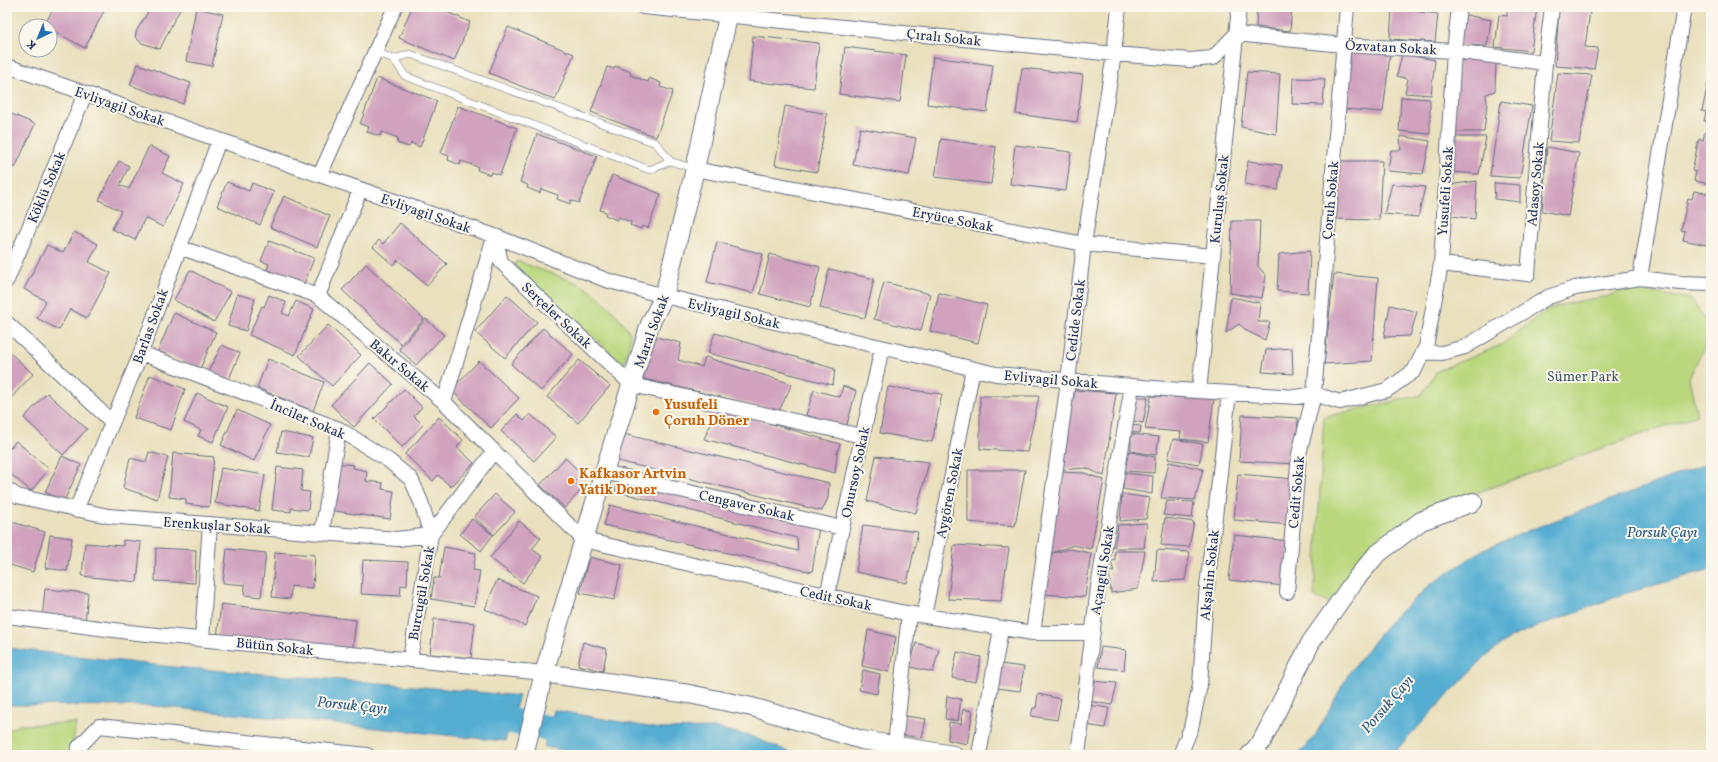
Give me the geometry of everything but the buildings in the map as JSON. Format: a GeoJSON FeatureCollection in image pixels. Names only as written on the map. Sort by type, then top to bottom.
{"type":"FeatureCollection","features":[{"type":"Feature","properties":{"kind":"street"},"geometry":{"type":"LineString","coordinates":[[320,175],[395,7]]}},
{"type":"Feature","properties":{"kind":"street","name":"Çıralı Sokak"},"geometry":{"type":"LineString","coordinates":[[643,7],[729,11],[1114,54],[1190,60],[1213,58],[1236,34]]}},
{"type":"Feature","properties":{"kind":"street","name":"Cedide Sokak"},"geometry":{"type":"LineString","coordinates":[[1033,633],[1068,381],[1084,244],[1114,54],[1119,7]]}},
{"type":"Feature","properties":{"kind":"street","name":"Kuruluş Sokak"},"geometry":{"type":"LineString","coordinates":[[1199,391],[1239,7]]}},
{"type":"Feature","properties":{"kind":"street","name":"Çoruh Sokak"},"geometry":{"type":"LineString","coordinates":[[1314,394],[1347,7]]}},
{"type":"Feature","properties":{"kind":"street","name":"Yusufeli Sokak"},"geometry":{"type":"LineString","coordinates":[[1414,371],[1426,347],[1441,264],[1454,51],[1459,7]]}},
{"type":"Feature","properties":{"kind":"street","name":"Adasoy Sokak"},"geometry":{"type":"LineString","coordinates":[[1441,264],[1528,274],[1545,63],[1552,7]]}},
{"type":"Feature","properties":{"kind":"street"},"geometry":{"type":"LineString","coordinates":[[1640,278],[1684,7]]}},
{"type":"Feature","properties":{"kind":"street","name":"Maral Sokak"},"geometry":{"type":"LineString","coordinates":[[525,750],[544,673],[604,472],[650,324],[664,296],[696,169],[729,11]]}},
{"type":"Feature","properties":{"kind":"street","name":"Özvatan Sokak"},"geometry":{"type":"LineString","coordinates":[[1236,34],[1343,45],[1454,51],[1545,63]]}},
{"type":"Feature","properties":{"kind":"street","name":"Evliyagil Sokak"},"geometry":{"type":"LineString","coordinates":[[7,66],[494,236],[606,280],[664,296],[996,374],[1229,393],[1297,397],[1314,394],[1340,402],[1387,390],[1414,371]]}},
{"type":"Feature","properties":{"kind":"street","name":"Köklü Sokak"},"geometry":{"type":"LineString","coordinates":[[7,280],[85,94]]}},
{"type":"Feature","properties":{"kind":"street","name":"Barlas Sokak"},"geometry":{"type":"LineString","coordinates":[[76,510],[141,353],[179,247],[220,140]]}},
{"type":"Feature","properties":{"kind":"street","name":"Eryüce Sokak"},"geometry":{"type":"LineString","coordinates":[[696,169],[1084,244],[1213,256]]}},
{"type":"Feature","properties":{"kind":"street"},"geometry":{"type":"LineString","coordinates":[[318,296],[360,190]]}},
{"type":"Feature","properties":{"kind":"street"},"geometry":{"type":"LineString","coordinates":[[444,402],[494,236]]}},
{"type":"Feature","properties":{"kind":"street","name":"Serçeler Sokak"},"geometry":{"type":"LineString","coordinates":[[494,236],[501,262],[632,385]]}},
{"type":"Feature","properties":{"kind":"street","name":"Bakır Sokak"},"geometry":{"type":"LineString","coordinates":[[179,247],[318,296],[444,402],[584,540]]}},
{"type":"Feature","properties":{"kind":"street"},"geometry":{"type":"LineString","coordinates":[[1423,352],[1442,353],[1465,347],[1548,297],[1575,288],[1640,278],[1680,283],[1711,284]]}},
{"type":"Feature","properties":{"kind":"street"},"geometry":{"type":"LineString","coordinates":[[7,323],[112,422]]}},
{"type":"Feature","properties":{"kind":"street","name":"Onursoy Sokak"},"geometry":{"type":"LineString","coordinates":[[827,596],[882,348]]}},
{"type":"Feature","properties":{"kind":"street","name":"İnciler Sokak"},"geometry":{"type":"LineString","coordinates":[[141,353],[339,429],[388,460],[411,479],[421,502],[431,535]]}},
{"type":"Feature","properties":{"kind":"street","name":"Aygören Sokak"},"geometry":{"type":"LineString","coordinates":[[924,616],[973,369]]}},
{"type":"Feature","properties":{"kind":"street"},"geometry":{"type":"LineString","coordinates":[[632,385],[862,436]]}},
{"type":"Feature","properties":{"kind":"street","name":"Açangül Sokak"},"geometry":{"type":"LineString","coordinates":[[1078,755],[1098,587],[1132,386]]}},
{"type":"Feature","properties":{"kind":"street","name":"Akşahin Sokak"},"geometry":{"type":"LineString","coordinates":[[1180,755],[1191,728],[1200,685],[1206,596],[1229,393]]}},
{"type":"Feature","properties":{"kind":"street","name":"Cedit Sokak"},"geometry":{"type":"LineString","coordinates":[[1287,592],[1300,454],[1314,394]]}},
{"type":"Feature","properties":{"kind":"street"},"geometry":{"type":"LineString","coordinates":[[322,533],[339,429]]}},
{"type":"Feature","properties":{"kind":"street","name":"Burcugül Sokak"},"geometry":{"type":"LineString","coordinates":[[410,660],[431,535],[494,451]]}},
{"type":"Feature","properties":{"kind":"street","name":"Cengaver Sokak"},"geometry":{"type":"LineString","coordinates":[[604,472],[842,528]]}},
{"type":"Feature","properties":{"kind":"street","name":"Erenkuşlar Sokak"},"geometry":{"type":"LineString","coordinates":[[7,488],[17,496],[108,516],[397,539],[431,535]]}},
{"type":"Feature","properties":{"kind":"street"},"geometry":{"type":"LineString","coordinates":[[1250,755],[1262,741],[1311,642],[1355,580],[1376,555],[1421,521],[1473,502]]}},
{"type":"Feature","properties":{"kind":"street"},"geometry":{"type":"LineString","coordinates":[[202,639],[210,524]]}},
{"type":"Feature","properties":{"kind":"street","name":"Cedit Sokak"},"geometry":{"type":"LineString","coordinates":[[584,540],[909,614],[1033,633],[1093,633]]}},
{"type":"Feature","properties":{"kind":"street"},"geometry":{"type":"LineString","coordinates":[[895,745],[909,614]]}},
{"type":"Feature","properties":{"kind":"street","name":"Bütün Sokak"},"geometry":{"type":"LineString","coordinates":[[7,616],[137,633],[544,673]]}},
{"type":"Feature","properties":{"kind":"street"},"geometry":{"type":"LineString","coordinates":[[979,755],[1001,629]]}},
{"type":"Feature","properties":{"kind":"street"},"geometry":{"type":"LineString","coordinates":[[544,673],[689,694],[752,707],[862,740],[953,755]]}},
{"type":"Feature","properties":{"kind":"street"},"geometry":{"type":"LineString","coordinates":[[77,755],[79,747],[99,726],[367,755]]}},
{"type":"Feature","properties":{"kind":"lane"},"geometry":{"type":"LineString","coordinates":[[375,52],[394,59],[410,54],[656,143],[670,161],[696,169]]}},
{"type":"Feature","properties":{"kind":"lane"},"geometry":{"type":"LineString","coordinates":[[394,59],[404,76],[650,170],[670,161]]}},
{"type":"Feature","properties":{"kind":"green space"},"geometry":{"type":"Polygon","coordinates":[[[517,261],[580,284],[597,295],[622,321],[630,333],[630,341],[624,365],[514,266],[517,261]]]}},
{"type":"Feature","properties":{"kind":"green space","name":"Sümer Park"},"geometry":{"type":"Polygon","coordinates":[[[1621,291],[1643,291],[1691,299],[1711,329],[1711,333],[1689,378],[1697,415],[1434,508],[1407,520],[1330,603],[1314,597],[1324,417],[1421,395],[1437,371],[1501,345],[1548,309],[1574,302],[1608,296],[1621,291]]]}},
{"type":"Feature","properties":{"kind":"green space"},"geometry":{"type":"Polygon","coordinates":[[[76,723],[71,755],[7,755],[7,730],[20,725],[76,723]]]}},
{"type":"Feature","properties":{"kind":"water","name":"Porsuk Çayı"},"geometry":{"type":"Polygon","coordinates":[[[1711,462],[1711,569],[1627,593],[1512,637],[1485,657],[1392,755],[1298,755],[1315,736],[1349,673],[1373,642],[1391,620],[1430,585],[1481,551],[1527,531],[1711,462]]]}},
{"type":"Feature","properties":{"kind":"water","name":"Porsuk Çayı"},"geometry":{"type":"Polygon","coordinates":[[[7,648],[173,667],[392,684],[519,696],[505,741],[155,706],[7,705],[7,648]]]}},
{"type":"Feature","properties":{"kind":"water"},"geometry":{"type":"Polygon","coordinates":[[[554,710],[660,729],[715,728],[750,736],[792,753],[803,755],[595,755],[544,747],[554,710]]]}},
{"type":"Feature","properties":{"kind":"waterway","name":"Porsuk Çayı"},"geometry":{"type":"LineString","coordinates":[[475,716],[500,719],[584,735]]}},
{"type":"Feature","properties":{"kind":"place","name":"Yusufeli Çoruh Döner"},"geometry":{"type":"Point","coordinates":[656,412]}},
{"type":"Feature","properties":{"kind":"place","name":"Kafkasor Artvin Yatik Doner"},"geometry":{"type":"Point","coordinates":[571,481]}}]}
